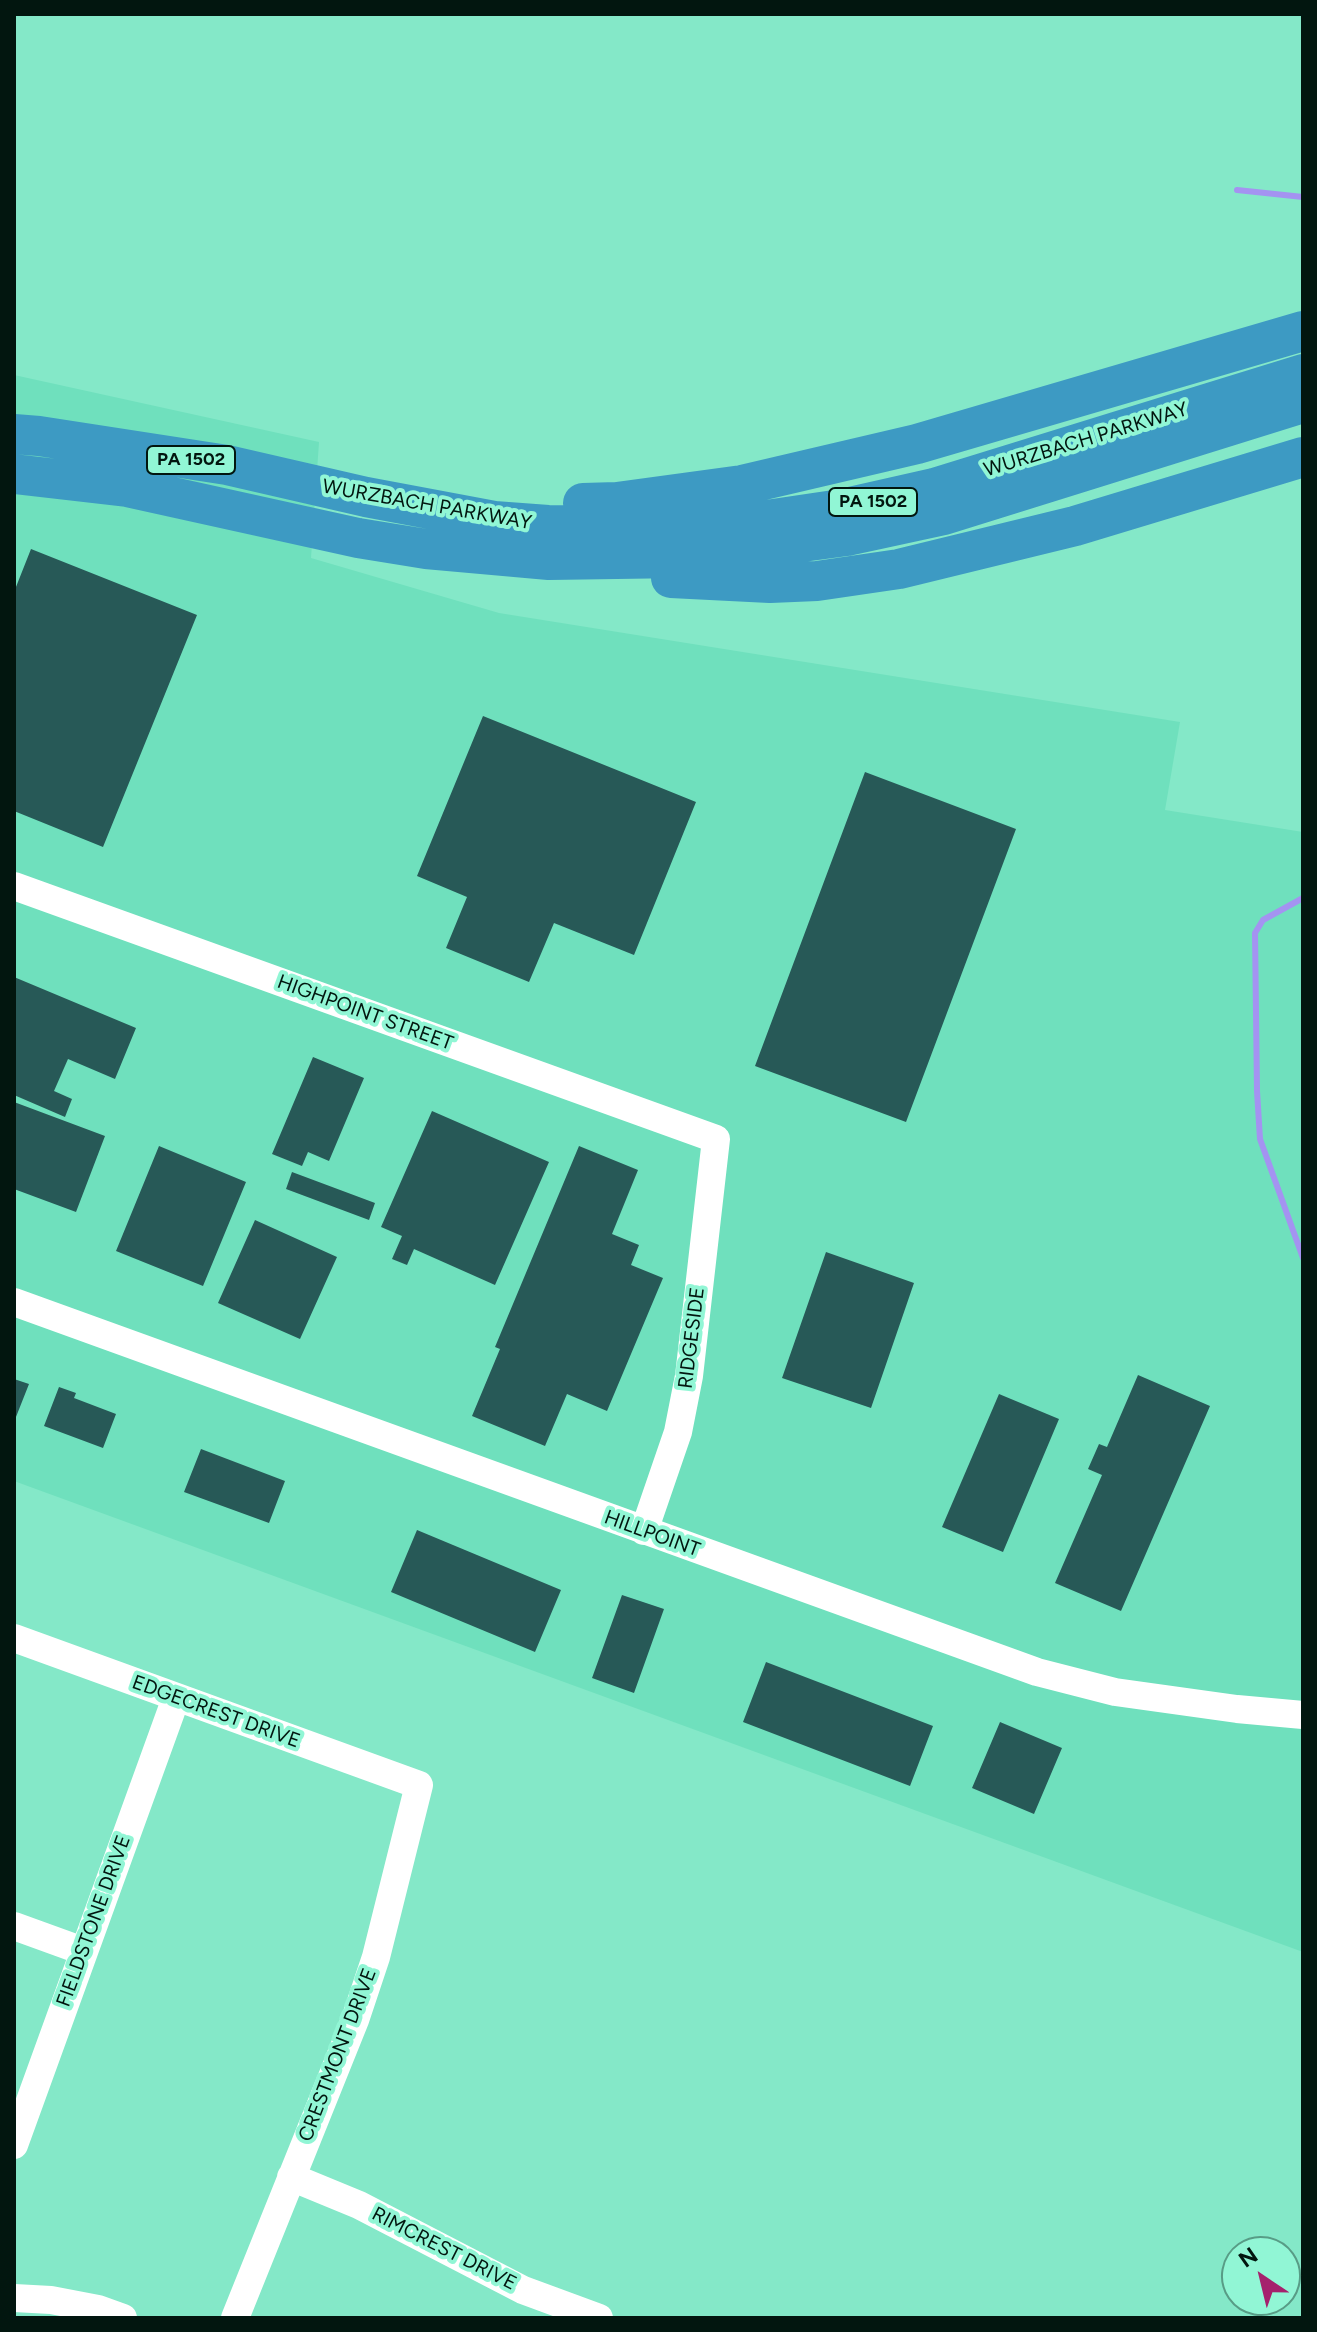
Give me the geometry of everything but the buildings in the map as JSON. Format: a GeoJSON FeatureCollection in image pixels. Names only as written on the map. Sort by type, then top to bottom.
{"type":"FeatureCollection","features":[{"type":"Feature","properties":{"kind":"highway"},"geometry":{"type":"LineString","coordinates":[[427,509],[617,502],[742,485],[917,444],[1303,331]]}},
{"type":"Feature","properties":{"kind":"highway","name":"WURZBACH PARKWAY"},"geometry":{"type":"LineString","coordinates":[[14,434],[227,465],[366,497],[494,521],[684,527],[753,522],[841,509],[934,488],[1303,374]]}},
{"type":"Feature","properties":{"kind":"highway","name":"WURZBACH PARKWAY"},"geometry":{"type":"LineString","coordinates":[[14,474],[127,487],[358,538],[487,556],[549,560],[683,558],[847,536],[944,515],[1303,403]]}},
{"type":"Feature","properties":{"kind":"highway"},"geometry":{"type":"LineString","coordinates":[[549,560],[676,579],[770,583],[817,581],[899,569],[1075,526],[1303,457]]}},
{"type":"Feature","properties":{"kind":"street","name":"HIGHPOINT STREET"},"geometry":{"type":"LineString","coordinates":[[14,886],[716,1139]]}},
{"type":"Feature","properties":{"kind":"street","name":"RIDGESIDE"},"geometry":{"type":"LineString","coordinates":[[644,1531],[674,1444],[689,1376],[716,1139]]}},
{"type":"Feature","properties":{"kind":"street","name":"HILLPOINT"},"geometry":{"type":"LineString","coordinates":[[14,1302],[1037,1672],[1115,1692],[1303,1715]]}},
{"type":"Feature","properties":{"kind":"street","name":"EDGECREST DRIVE"},"geometry":{"type":"LineString","coordinates":[[14,1638],[419,1785]]}},
{"type":"Feature","properties":{"kind":"street","name":"FIELDSTONE DRIVE"},"geometry":{"type":"LineString","coordinates":[[14,2145],[176,1698]]}},
{"type":"Feature","properties":{"kind":"street","name":"CRESTMONT DRIVE"},"geometry":{"type":"LineString","coordinates":[[235,2318],[355,2020],[372,1969],[419,1785]]}},
{"type":"Feature","properties":{"kind":"street"},"geometry":{"type":"LineString","coordinates":[[14,1926],[83,1951]]}},
{"type":"Feature","properties":{"kind":"street","name":"RIMCREST DRIVE"},"geometry":{"type":"LineString","coordinates":[[291,2177],[359,2205],[523,2290],[599,2318]]}},
{"type":"Feature","properties":{"kind":"street"},"geometry":{"type":"LineString","coordinates":[[14,2298],[51,2300],[98,2309],[123,2318]]}},
{"type":"Feature","properties":{"kind":"shaded area"},"geometry":{"type":"Polygon","coordinates":[[[14,375],[319,442],[311,558],[499,613],[1180,722],[1165,810],[1303,832],[1303,1952],[14,1481],[14,375]]]}},
{"type":"Feature","properties":{"kind":"waterway"},"geometry":{"type":"LineString","coordinates":[[1237,190],[1303,197]]}},
{"type":"Feature","properties":{"kind":"waterway"},"geometry":{"type":"LineString","coordinates":[[1303,898],[1263,920],[1255,933],[1260,1139],[1303,1258]]}}]}
